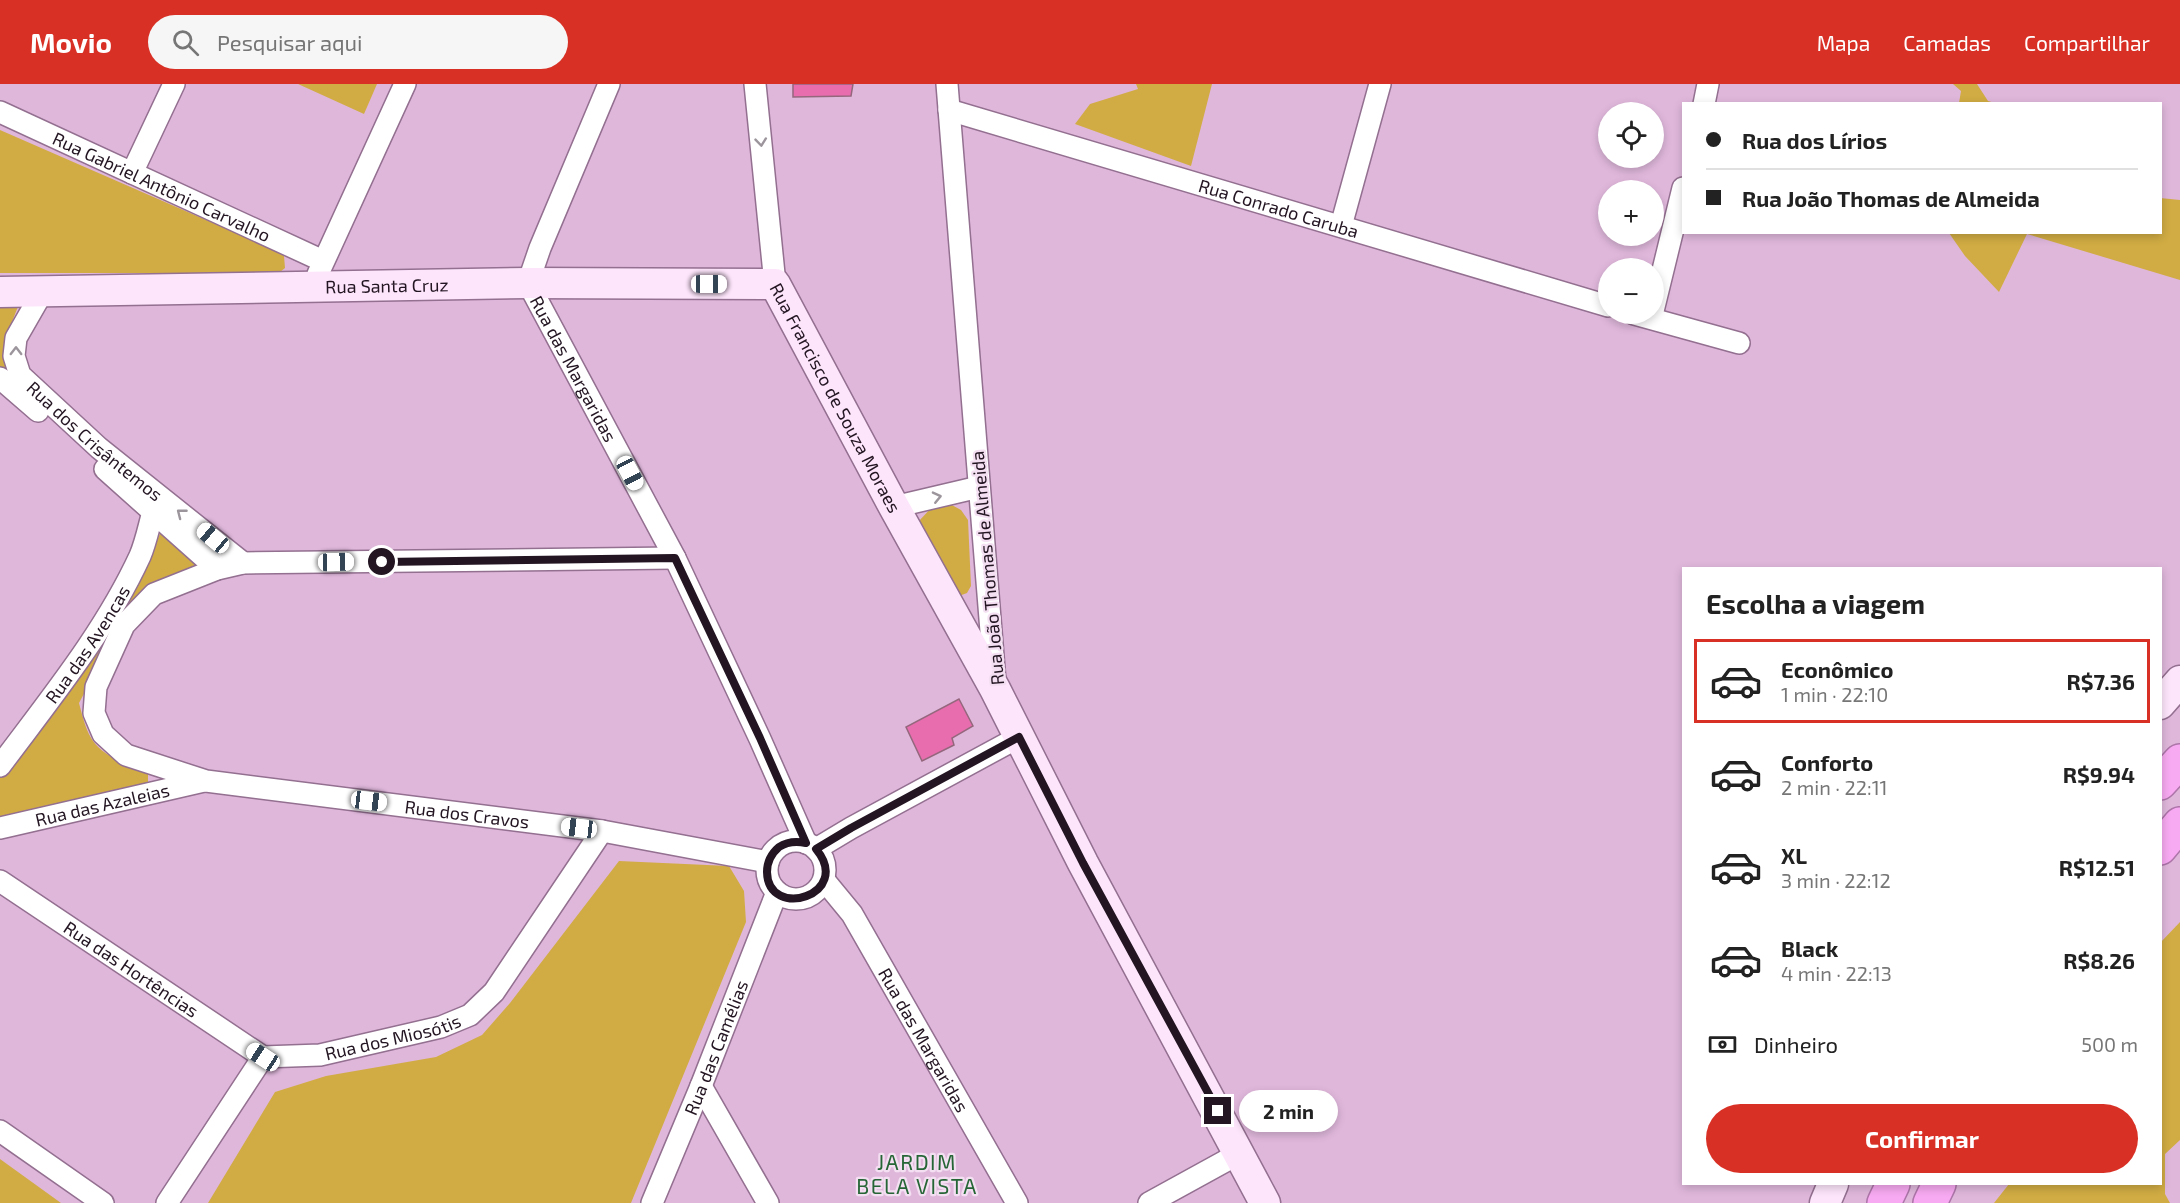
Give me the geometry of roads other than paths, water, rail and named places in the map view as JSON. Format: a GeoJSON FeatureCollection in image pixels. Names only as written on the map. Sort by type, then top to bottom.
{"type":"FeatureCollection","features":[{"type":"Feature","properties":{"kind":"highway"},"geometry":{"type":"LineString","coordinates":[[2162,781],[2180,761]]}},
{"type":"Feature","properties":{"kind":"highway"},"geometry":{"type":"LineString","coordinates":[[2162,846],[2180,824]]}},
{"type":"Feature","properties":{"kind":"highway"},"geometry":{"type":"LineString","coordinates":[[1884,1203],[1893,1185]]}},
{"type":"Feature","properties":{"kind":"highway"},"geometry":{"type":"LineString","coordinates":[[1930,1203],[1939,1185]]}},
{"type":"Feature","properties":{"kind":"street"},"geometry":{"type":"LineString","coordinates":[[132,173],[174,84]]}},
{"type":"Feature","properties":{"kind":"street"},"geometry":{"type":"LineString","coordinates":[[318,274],[405,84]]}},
{"type":"Feature","properties":{"kind":"street"},"geometry":{"type":"LineString","coordinates":[[528,283],[540,248],[609,84]]}},
{"type":"Feature","properties":{"kind":"street","name":"Rua Francisco de Souza Moraes"},"geometry":{"type":"LineString","coordinates":[[755,84],[775,284],[894,507],[995,689]]}},
{"type":"Feature","properties":{"kind":"street","name":"Rua João Thomas de Almeida"},"geometry":{"type":"LineString","coordinates":[[947,84],[995,689],[1083,863],[1265,1203]]}},
{"type":"Feature","properties":{"kind":"street"},"geometry":{"type":"LineString","coordinates":[[1341,226],[1380,84]]}},
{"type":"Feature","properties":{"kind":"street"},"geometry":{"type":"LineString","coordinates":[[1704,102],[1708,84]]}},
{"type":"Feature","properties":{"kind":"street","name":"Rua Conrado Caruba"},"geometry":{"type":"LineString","coordinates":[[949,110],[1598,303]]}},
{"type":"Feature","properties":{"kind":"street","name":"Rua Gabriel Antônio Carvalho"},"geometry":{"type":"LineString","coordinates":[[0,112],[132,173],[318,274]]}},
{"type":"Feature","properties":{"kind":"street"},"geometry":{"type":"LineString","coordinates":[[1664,258],[1682,192]]}},
{"type":"Feature","properties":{"kind":"street","name":"Rua Santa Cruz"},"geometry":{"type":"LineString","coordinates":[[0,292],[318,274],[528,283],[775,284]]}},
{"type":"Feature","properties":{"kind":"street","name":"Rua das Margaridas"},"geometry":{"type":"LineString","coordinates":[[528,283],[675,558],[811,846]]}},
{"type":"Feature","properties":{"kind":"street","name":"Rua dos Crisântemos"},"geometry":{"type":"LineString","coordinates":[[43,291],[16,338],[14,356],[20,375],[99,447],[243,563]]}},
{"type":"Feature","properties":{"kind":"street"},"geometry":{"type":"LineString","coordinates":[[1664,319],[1739,343]]}},
{"type":"Feature","properties":{"kind":"street","name":"Rua dos Crisântemos"},"geometry":{"type":"LineString","coordinates":[[0,378],[217,569]]}},
{"type":"Feature","properties":{"kind":"street"},"geometry":{"type":"LineString","coordinates":[[894,507],[979,487]]}},
{"type":"Feature","properties":{"kind":"street","name":"Rua das Avencas"},"geometry":{"type":"LineString","coordinates":[[0,766],[84,652],[122,593],[141,553],[153,512]]}},
{"type":"Feature","properties":{"kind":"street","name":"Rua dos Cravos"},"geometry":{"type":"LineString","coordinates":[[675,558],[243,563],[217,569],[154,594],[124,625],[96,687],[94,713],[103,734],[126,755],[206,781],[602,831],[768,862]]}},
{"type":"Feature","properties":{"kind":"street"},"geometry":{"type":"LineString","coordinates":[[2162,702],[2180,681]]}},
{"type":"Feature","properties":{"kind":"street"},"geometry":{"type":"LineString","coordinates":[[811,846],[825,864],[824,880],[812,895],[803,898],[794,899],[777,892],[769,879],[768,862],[780,846],[788,843],[811,846],[851,828],[1019,737]]}},
{"type":"Feature","properties":{"kind":"street","name":"Rua das Azaleias"},"geometry":{"type":"LineString","coordinates":[[0,828],[206,781]]}},
{"type":"Feature","properties":{"kind":"street","name":"Rua dos Miosótis"},"geometry":{"type":"LineString","coordinates":[[263,1057],[320,1055],[441,1027],[470,1015],[494,992],[602,831]]}},
{"type":"Feature","properties":{"kind":"street","name":"Rua das Margaridas"},"geometry":{"type":"LineString","coordinates":[[824,880],[852,914],[1017,1203]]}},
{"type":"Feature","properties":{"kind":"street","name":"Rua das Hortências"},"geometry":{"type":"LineString","coordinates":[[0,881],[263,1057]]}},
{"type":"Feature","properties":{"kind":"street","name":"Rua das Camélias"},"geometry":{"type":"LineString","coordinates":[[652,1203],[701,1086],[777,892]]}},
{"type":"Feature","properties":{"kind":"street"},"geometry":{"type":"LineString","coordinates":[[168,1203],[263,1057]]}},
{"type":"Feature","properties":{"kind":"street"},"geometry":{"type":"LineString","coordinates":[[701,1086],[768,1203]]}},
{"type":"Feature","properties":{"kind":"street"},"geometry":{"type":"LineString","coordinates":[[0,1131],[103,1203]]}},
{"type":"Feature","properties":{"kind":"street"},"geometry":{"type":"LineString","coordinates":[[1149,1203],[1240,1153]]}},
{"type":"Feature","properties":{"kind":"street"},"geometry":{"type":"LineString","coordinates":[[1825,1203],[1833,1185]]}},
{"type":"Feature","properties":{"kind":"district","name":"JARDIM BELA VISTA"},"geometry":{"type":"Point","coordinates":[917,1173]}}]}
